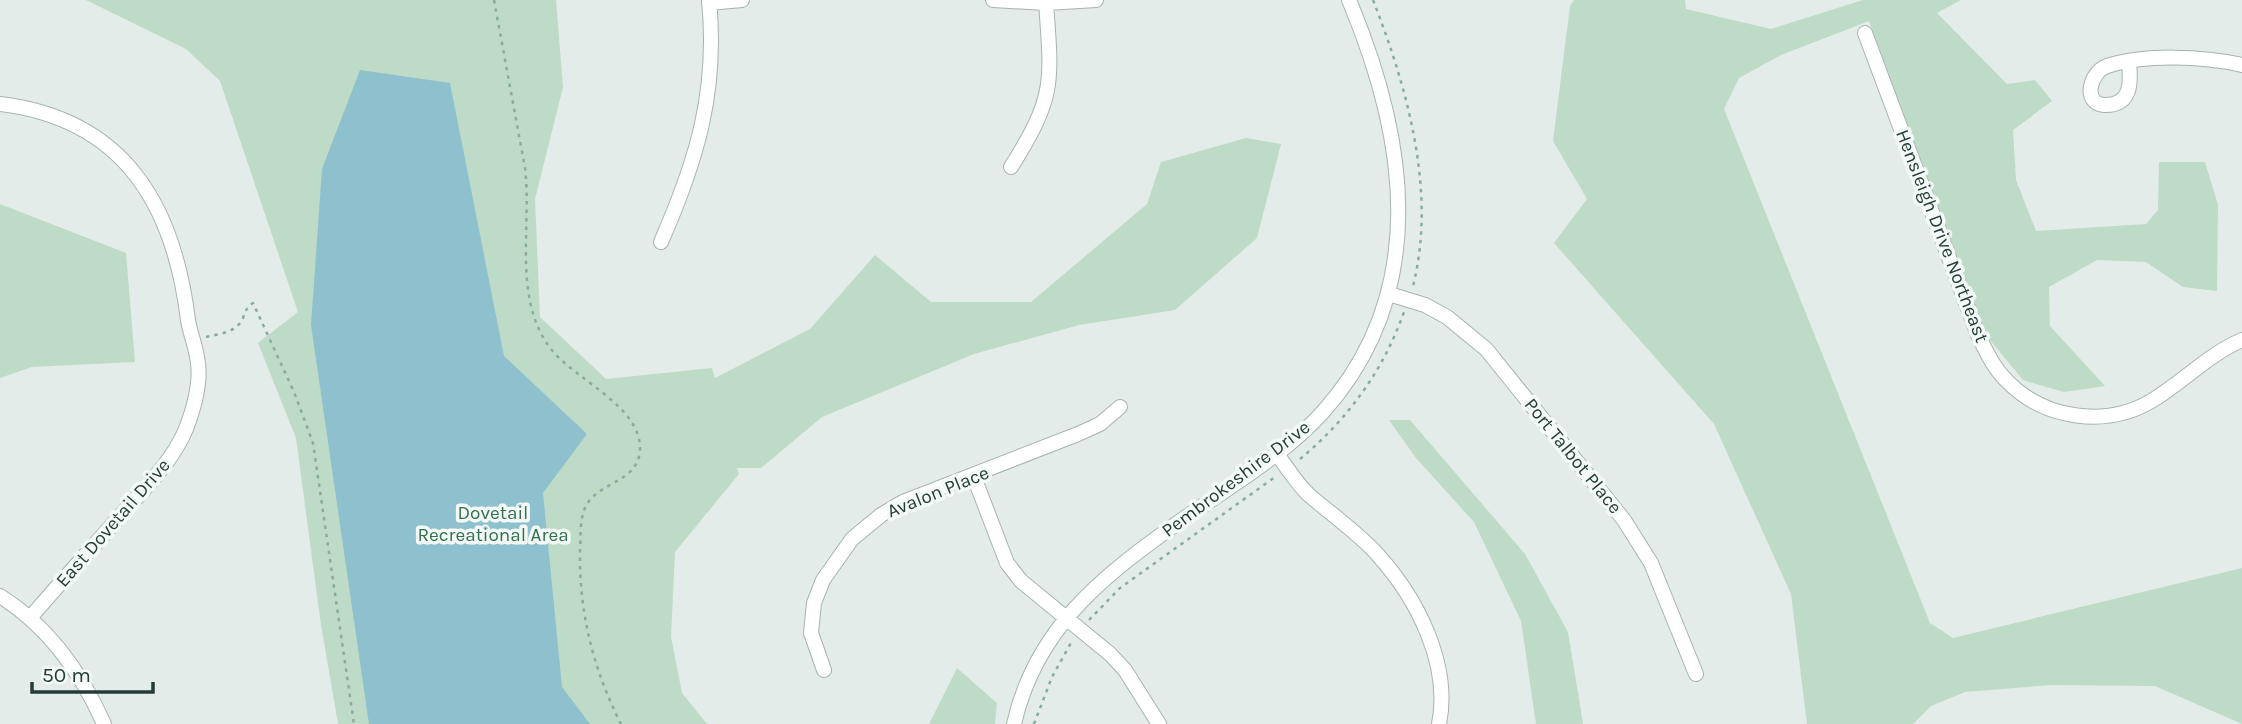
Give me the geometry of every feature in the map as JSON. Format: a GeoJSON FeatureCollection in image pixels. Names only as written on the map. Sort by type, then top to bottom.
{"type":"FeatureCollection","features":[{"type":"Feature","properties":{"kind":"street"},"geometry":{"type":"LineString","coordinates":[[662,242],[690,177],[701,134],[711,47],[709,2],[742,0]]}},
{"type":"Feature","properties":{"kind":"street"},"geometry":{"type":"LineString","coordinates":[[993,0],[1046,3],[1096,0]]}},
{"type":"Feature","properties":{"kind":"street","name":"Pembrokeshire Drive"},"geometry":{"type":"LineString","coordinates":[[1014,724],[1025,689],[1042,654],[1065,619],[1120,564],[1276,453],[1322,414],[1341,391],[1372,340],[1389,294],[1400,234],[1397,168],[1374,69],[1349,0]]}},
{"type":"Feature","properties":{"kind":"street"},"geometry":{"type":"LineString","coordinates":[[1011,167],[1034,131],[1050,87],[1046,3]]}},
{"type":"Feature","properties":{"kind":"street","name":"Hensleigh Drive Northeast"},"geometry":{"type":"LineString","coordinates":[[1865,33],[1978,335],[1995,367],[2020,393],[2039,405],[2068,414],[2099,417],[2121,414],[2154,400],[2242,340]]}},
{"type":"Feature","properties":{"kind":"street"},"geometry":{"type":"LineString","coordinates":[[2129,62],[2195,58],[2242,65]]}},
{"type":"Feature","properties":{"kind":"street","name":"East Dovetail Drive"},"geometry":{"type":"LineString","coordinates":[[0,104],[35,110],[65,121],[112,151],[132,170],[154,201],[174,243],[198,360],[197,388],[185,431],[172,456],[30,618]]}},
{"type":"Feature","properties":{"kind":"street","name":"Port Talbot Place"},"geometry":{"type":"LineString","coordinates":[[1389,294],[1408,299],[1447,317],[1486,349],[1624,520],[1651,563],[1696,674]]}},
{"type":"Feature","properties":{"kind":"street","name":"Avalon Place"},"geometry":{"type":"LineString","coordinates":[[824,670],[810,625],[823,580],[852,539],[891,508],[1078,434],[1100,424],[1120,407]]}},
{"type":"Feature","properties":{"kind":"street"},"geometry":{"type":"LineString","coordinates":[[1276,453],[1308,494],[1378,555],[1400,583],[1418,613],[1440,673],[1442,691],[1439,724]]}},
{"type":"Feature","properties":{"kind":"street"},"geometry":{"type":"LineString","coordinates":[[974,477],[1007,564],[1021,581],[1125,670],[1159,724]]}},
{"type":"Feature","properties":{"kind":"street"},"geometry":{"type":"LineString","coordinates":[[0,596],[30,618],[70,661],[104,724]]}},
{"type":"Feature","properties":{"kind":"path"},"geometry":{"type":"LineString","coordinates":[[494,0],[526,181],[526,267],[536,320],[551,350],[623,411],[639,441],[640,450],[635,465],[624,478],[588,502],[581,527],[580,585],[586,628],[601,680],[621,724]]}},
{"type":"Feature","properties":{"kind":"path"},"geometry":{"type":"LineString","coordinates":[[1034,724],[1052,677],[1079,630],[1120,588],[1312,449],[1356,403],[1387,353],[1408,299],[1418,255],[1421,192],[1407,111],[1373,0]]}},
{"type":"Feature","properties":{"kind":"path"},"geometry":{"type":"LineString","coordinates":[[193,340],[233,329],[253,303],[302,411],[313,443],[321,483],[327,550],[354,724]]}},
{"type":"Feature","properties":{"kind":"green space","name":"Dovetail Recreational Area"},"geometry":{"type":"Polygon","coordinates":[[[86,0],[556,0],[563,87],[535,199],[540,317],[606,379],[712,368],[715,378],[810,329],[875,255],[931,302],[1031,302],[1147,204],[1161,162],[1246,138],[1281,144],[1257,238],[1175,310],[1079,325],[974,354],[822,417],[761,468],[737,468],[739,474],[675,552],[671,637],[682,693],[707,724],[338,724],[321,625],[296,438],[258,343],[298,312],[220,81],[186,49],[86,0]]]}},
{"type":"Feature","properties":{"kind":"green space"},"geometry":{"type":"Polygon","coordinates":[[[1574,0],[1685,0],[1686,9],[1771,29],[1863,0],[1961,0],[1937,13],[2007,84],[2035,80],[2052,101],[2013,130],[2016,180],[2036,231],[2146,224],[2158,210],[2159,162],[2205,162],[2218,205],[2217,291],[2183,287],[2146,262],[2097,260],[2049,287],[2050,326],[2105,386],[2064,392],[2023,380],[1985,334],[1869,21],[1781,55],[1739,78],[1724,109],[1930,623],[1953,638],[2242,568],[2242,724],[2155,686],[2052,685],[1965,692],[1931,706],[1913,724],[1807,724],[1791,594],[1714,424],[1554,243],[1587,199],[1553,141],[1570,6],[1574,0]]]}},
{"type":"Feature","properties":{"kind":"green space"},"geometry":{"type":"Polygon","coordinates":[[[0,204],[126,253],[135,362],[32,367],[0,378],[0,204]]]}},
{"type":"Feature","properties":{"kind":"green space"},"geometry":{"type":"Polygon","coordinates":[[[1389,420],[1410,420],[1525,554],[1568,632],[1583,724],[1536,724],[1521,621],[1474,522],[1416,458],[1389,420]]]}},
{"type":"Feature","properties":{"kind":"green space"},"geometry":{"type":"Polygon","coordinates":[[[957,668],[997,703],[995,724],[929,724],[957,668]]]}},
{"type":"Feature","properties":{"kind":"water"},"geometry":{"type":"Polygon","coordinates":[[[360,70],[450,83],[504,356],[587,434],[543,493],[562,687],[590,724],[369,724],[311,325],[322,169],[360,70]]]}}]}
